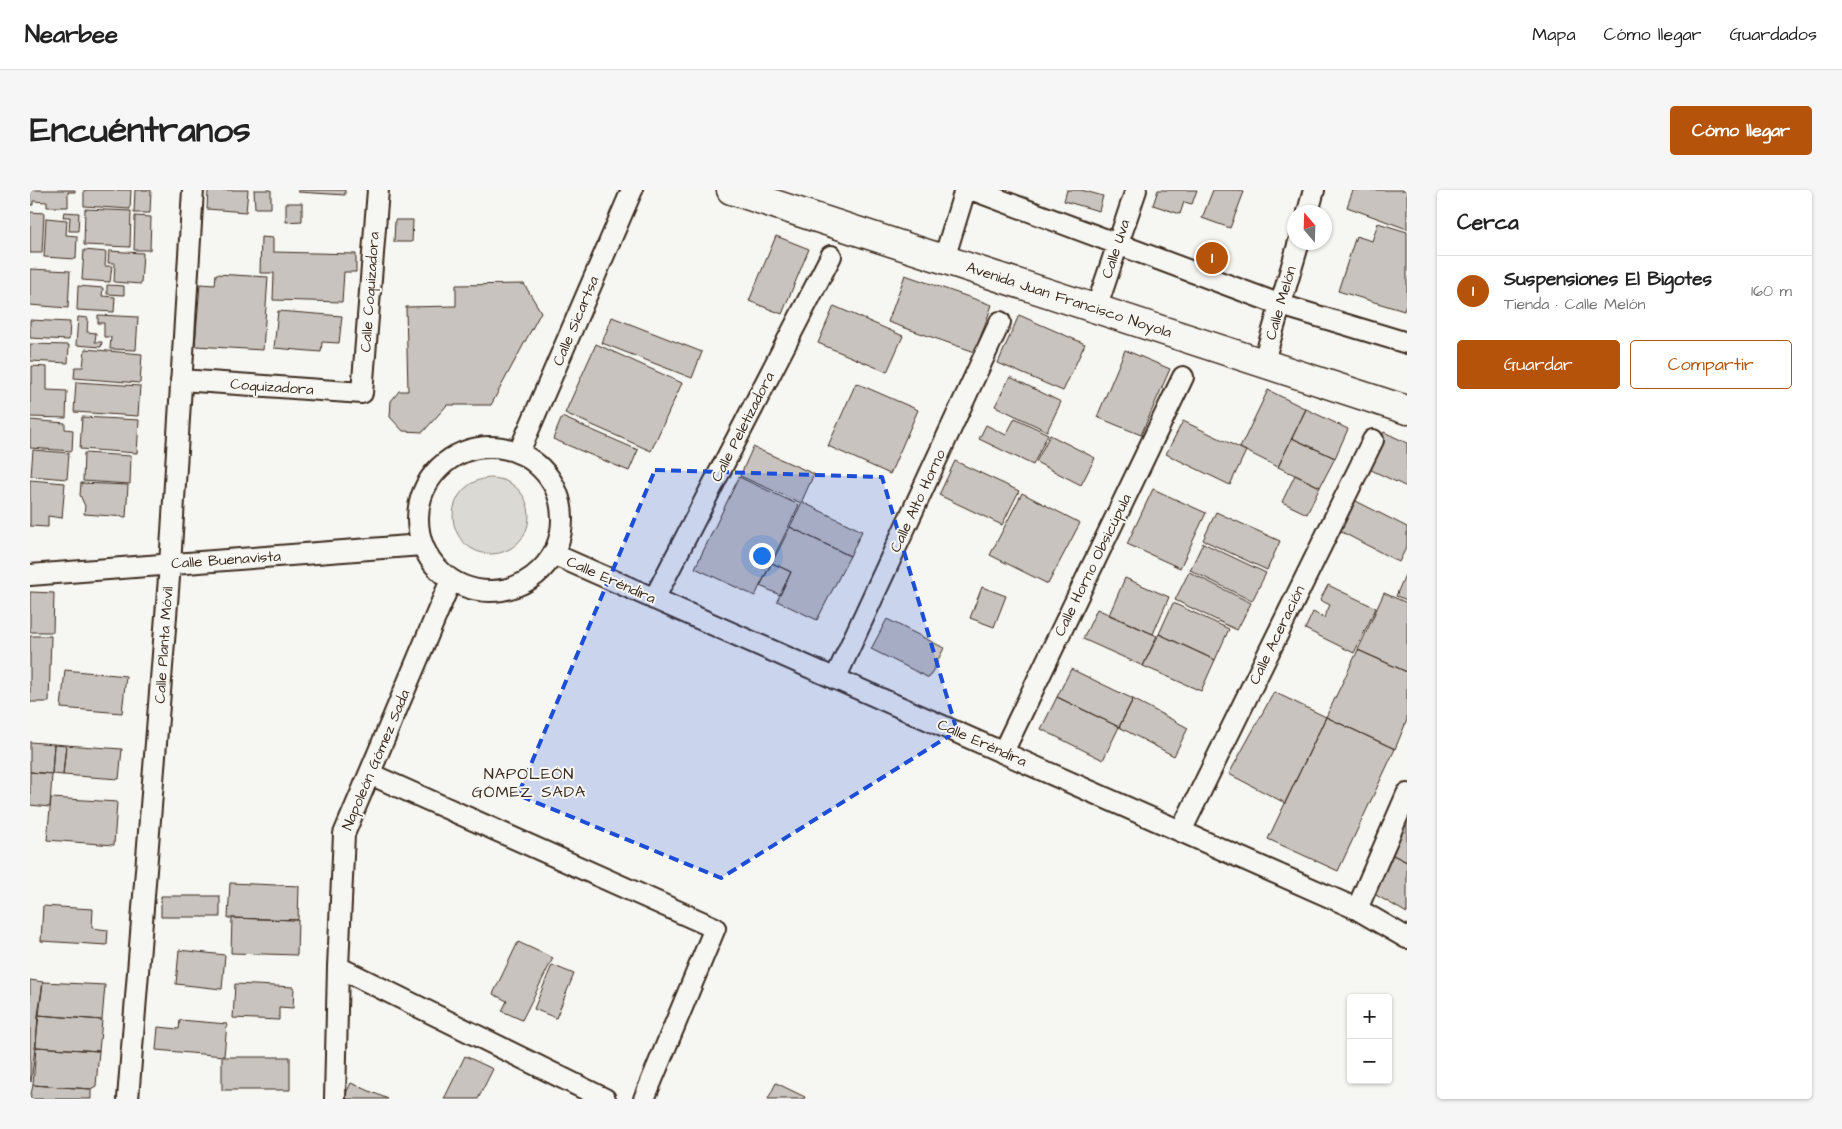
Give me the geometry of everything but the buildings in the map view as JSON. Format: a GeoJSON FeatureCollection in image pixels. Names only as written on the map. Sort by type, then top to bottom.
{"type":"FeatureCollection","features":[{"type":"Feature","properties":{"kind":"street","name":"Calle Planta Móvil"},"geometry":{"type":"LineString","coordinates":[[128,1099],[170,564],[193,190]]}},
{"type":"Feature","properties":{"kind":"street","name":"Calle Coquizadora"},"geometry":{"type":"LineString","coordinates":[[362,393],[378,190]]}},
{"type":"Feature","properties":{"kind":"street","name":"Calle Sicartsa"},"geometry":{"type":"LineString","coordinates":[[519,452],[632,190]]}},
{"type":"Feature","properties":{"kind":"street","name":"Avenida Juan Francisco Noyola"},"geometry":{"type":"LineString","coordinates":[[731,190],[1407,410]]}},
{"type":"Feature","properties":{"kind":"street"},"geometry":{"type":"LineString","coordinates":[[944,259],[965,190]]}},
{"type":"Feature","properties":{"kind":"street"},"geometry":{"type":"LineString","coordinates":[[973,190],[1281,305],[1407,344]]}},
{"type":"Feature","properties":{"kind":"street","name":"Calle Uva"},"geometry":{"type":"LineString","coordinates":[[1096,309],[1136,190]]}},
{"type":"Feature","properties":{"kind":"street"},"geometry":{"type":"LineString","coordinates":[[1310,205],[1314,190]]}},
{"type":"Feature","properties":{"kind":"street","name":"Calle Melón"},"geometry":{"type":"LineString","coordinates":[[1263,364],[1297,250]]}},
{"type":"Feature","properties":{"kind":"street","name":"Calle Peletizadora"},"geometry":{"type":"LineString","coordinates":[[654,599],[831,256]]}},
{"type":"Feature","properties":{"kind":"street","name":"Calle Alto Horno"},"geometry":{"type":"LineString","coordinates":[[835,679],[1000,322]]}},
{"type":"Feature","properties":{"kind":"street","name":"Calle Horno Obsicúpula"},"geometry":{"type":"LineString","coordinates":[[1002,752],[1183,377]]}},
{"type":"Feature","properties":{"kind":"street","name":"Coquizadora"},"geometry":{"type":"LineString","coordinates":[[181,380],[362,393]]}},
{"type":"Feature","properties":{"kind":"street","name":"Calle Aceración"},"geometry":{"type":"LineString","coordinates":[[1181,831],[1373,440]]}},
{"type":"Feature","properties":{"kind":"street"},"geometry":{"type":"LineString","coordinates":[[495,446],[519,452],[540,465],[554,484],[562,507],[562,531],[553,554],[538,572],[519,585],[496,591],[473,589],[452,580],[434,565],[422,545],[417,521],[420,497],[431,475],[449,459],[471,448],[495,446]]}},
{"type":"Feature","properties":{"kind":"street","name":"Calle Buenavista"},"geometry":{"type":"LineString","coordinates":[[30,575],[422,545]]}},
{"type":"Feature","properties":{"kind":"street","name":"Calle Eréndira"},"geometry":{"type":"LineString","coordinates":[[553,554],[1357,909],[1407,938]]}},
{"type":"Feature","properties":{"kind":"street","name":"Napoleón Gómez Sada"},"geometry":{"type":"LineString","coordinates":[[335,1099],[344,834],[452,580]]}},
{"type":"Feature","properties":{"kind":"street"},"geometry":{"type":"LineString","coordinates":[[370,774],[715,928],[644,1099]]}},
{"type":"Feature","properties":{"kind":"street"},"geometry":{"type":"LineString","coordinates":[[1357,909],[1407,794]]}},
{"type":"Feature","properties":{"kind":"street"},"geometry":{"type":"LineString","coordinates":[[338,968],[605,1099]]}},
{"type":"Feature","properties":{"kind":"highlighted area"},"geometry":{"type":"Polygon","coordinates":[[[655,470],[882,477],[957,731],[721,878],[518,795],[655,470]]]}},
{"type":"Feature","properties":{"kind":"shaded area"},"geometry":{"type":"Polygon","coordinates":[[[491,478],[506,481],[518,489],[526,501],[529,516],[526,531],[518,543],[506,551],[491,554],[476,551],[464,543],[456,531],[453,516],[456,501],[464,489],[476,481],[491,478]]]}},
{"type":"Feature","properties":{"kind":"place","name":"Suspensiones El Bigotes"},"geometry":{"type":"Point","coordinates":[1212,258]}},
{"type":"Feature","properties":{"kind":"district","name":"NAPOLEÓN GÓMEZ SADA"},"geometry":{"type":"Point","coordinates":[529,783]}}]}
